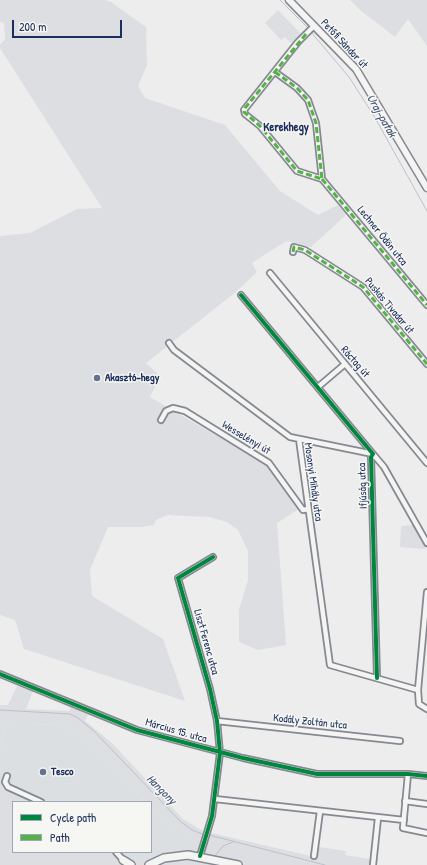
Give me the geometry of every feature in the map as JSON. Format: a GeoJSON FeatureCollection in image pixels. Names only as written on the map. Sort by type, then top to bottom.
{"type":"FeatureCollection","features":[{"type":"Feature","properties":{"kind":"main road"},"geometry":{"type":"LineString","coordinates":[[144,865],[182,855],[200,856],[238,865]]}},
{"type":"Feature","properties":{"kind":"main road"},"geometry":{"type":"LineString","coordinates":[[149,865],[157,861]]}},
{"type":"Feature","properties":{"kind":"main road"},"geometry":{"type":"LineString","coordinates":[[125,862],[131,865]]}},
{"type":"Feature","properties":{"kind":"street","name":"Petőfi Sándor út"},"geometry":{"type":"LineString","coordinates":[[289,0],[313,27],[356,69],[427,188]]}},
{"type":"Feature","properties":{"kind":"street"},"geometry":{"type":"LineString","coordinates":[[275,72],[297,88],[308,100],[316,123],[322,179],[297,171],[260,126],[245,114],[245,108],[306,34],[313,27]]}},
{"type":"Feature","properties":{"kind":"street","name":"Lechner Ödön utca"},"geometry":{"type":"LineString","coordinates":[[322,179],[427,305]]}},
{"type":"Feature","properties":{"kind":"street","name":"Puskás Tivadar út"},"geometry":{"type":"LineString","coordinates":[[293,252],[294,247],[305,250],[363,287],[427,364]]}},
{"type":"Feature","properties":{"kind":"street","name":"Ráctag út"},"geometry":{"type":"LineString","coordinates":[[270,274],[427,463]]}},
{"type":"Feature","properties":{"kind":"street","name":"Ifjúság utca"},"geometry":{"type":"LineString","coordinates":[[241,295],[373,454],[371,457],[377,678]]}},
{"type":"Feature","properties":{"kind":"street","name":"Mosonyi Mihály utca"},"geometry":{"type":"LineString","coordinates":[[169,343],[174,350],[283,433],[299,439],[330,665],[377,678]]}},
{"type":"Feature","properties":{"kind":"street"},"geometry":{"type":"LineString","coordinates":[[318,387],[344,364]]}},
{"type":"Feature","properties":{"kind":"street","name":"Wesselényi út"},"geometry":{"type":"LineString","coordinates":[[161,420],[166,411],[173,408],[184,411],[269,463],[303,510],[308,509]]}},
{"type":"Feature","properties":{"kind":"street"},"geometry":{"type":"LineString","coordinates":[[299,439],[373,454],[384,467],[427,543]]}},
{"type":"Feature","properties":{"kind":"street","name":"Liszt Ferenc utca"},"geometry":{"type":"LineString","coordinates":[[200,856],[209,830],[215,799],[220,753],[217,721],[205,667],[178,578],[213,557]]}},
{"type":"Feature","properties":{"kind":"street"},"geometry":{"type":"LineString","coordinates":[[427,592],[418,690],[419,704],[427,709]]}},
{"type":"Feature","properties":{"kind":"street"},"geometry":{"type":"LineString","coordinates":[[422,644],[427,647]]}},
{"type":"Feature","properties":{"kind":"street","name":"Március 15. utca"},"geometry":{"type":"LineString","coordinates":[[0,674],[137,730],[220,753],[317,774],[408,774],[427,776]]}},
{"type":"Feature","properties":{"kind":"street"},"geometry":{"type":"LineString","coordinates":[[377,678],[418,690]]}},
{"type":"Feature","properties":{"kind":"street","name":"Kodály Zoltán utca"},"geometry":{"type":"LineString","coordinates":[[217,721],[400,741]]}},
{"type":"Feature","properties":{"kind":"street"},"geometry":{"type":"LineString","coordinates":[[408,774],[403,828],[405,830],[427,833]]}},
{"type":"Feature","properties":{"kind":"street"},"geometry":{"type":"LineString","coordinates":[[7,776],[5,782],[8,787],[39,801]]}},
{"type":"Feature","properties":{"kind":"street"},"geometry":{"type":"LineString","coordinates":[[215,799],[404,820]]}},
{"type":"Feature","properties":{"kind":"street"},"geometry":{"type":"LineString","coordinates":[[405,801],[427,804]]}},
{"type":"Feature","properties":{"kind":"street"},"geometry":{"type":"LineString","coordinates":[[314,856],[320,811]]}},
{"type":"Feature","properties":{"kind":"street"},"geometry":{"type":"LineString","coordinates":[[373,865],[378,818]]}},
{"type":"Feature","properties":{"kind":"street"},"geometry":{"type":"LineString","coordinates":[[117,853],[125,862]]}},
{"type":"Feature","properties":{"kind":"shaded area"},"geometry":{"type":"Polygon","coordinates":[[[0,0],[105,0],[111,2],[146,27],[147,65],[138,86],[145,98],[225,125],[280,191],[318,215],[338,205],[347,214],[311,247],[286,241],[252,263],[257,272],[237,291],[146,363],[160,376],[150,397],[268,466],[299,509],[277,523],[286,645],[258,650],[239,642],[239,609],[248,580],[248,551],[238,530],[227,522],[210,517],[168,515],[156,520],[154,525],[141,527],[108,527],[90,570],[92,596],[163,639],[185,701],[24,649],[15,620],[0,615],[0,236],[30,233],[77,209],[102,208],[0,48],[0,45],[5,39],[4,23],[0,22],[0,0]]]}},
{"type":"Feature","properties":{"kind":"shaded area"},"geometry":{"type":"Polygon","coordinates":[[[350,0],[427,0],[427,46],[408,19],[395,37],[360,10],[350,0]]]}},
{"type":"Feature","properties":{"kind":"shaded area"},"geometry":{"type":"Polygon","coordinates":[[[278,10],[301,34],[291,43],[285,37],[281,40],[265,23],[278,10]]]}},
{"type":"Feature","properties":{"kind":"shaded area"},"geometry":{"type":"Polygon","coordinates":[[[414,525],[426,549],[400,547],[401,526],[414,525]]]}},
{"type":"Feature","properties":{"kind":"shaded area"},"geometry":{"type":"Polygon","coordinates":[[[17,686],[33,691],[26,709],[69,711],[71,707],[88,715],[85,721],[111,742],[183,819],[203,831],[311,856],[313,846],[346,851],[345,855],[376,860],[376,865],[160,865],[175,861],[203,860],[208,842],[201,840],[170,823],[152,807],[152,801],[146,801],[84,737],[68,727],[58,724],[27,725],[26,728],[17,731],[15,723],[9,724],[5,728],[0,746],[0,705],[8,705],[17,686]]]}},
{"type":"Feature","properties":{"kind":"shaded area"},"geometry":{"type":"Polygon","coordinates":[[[15,722],[27,725],[58,724],[68,727],[84,737],[146,801],[35,801],[0,786],[0,746],[5,728],[9,724],[15,722]]]}},
{"type":"Feature","properties":{"kind":"shaded area"},"geometry":{"type":"Polygon","coordinates":[[[0,786],[35,801],[12,801],[12,853],[113,853],[124,865],[0,865],[0,786]]]}},
{"type":"Feature","properties":{"kind":"shaded area"},"geometry":{"type":"Polygon","coordinates":[[[152,807],[170,823],[201,840],[208,842],[204,860],[175,861],[160,865],[124,865],[113,853],[152,853],[152,807]]]}},
{"type":"Feature","properties":{"kind":"waterway","name":"Uraj-patak"},"geometry":{"type":"LineString","coordinates":[[280,0],[308,28]]}},
{"type":"Feature","properties":{"kind":"waterway","name":"Uraj-patak"},"geometry":{"type":"LineString","coordinates":[[311,32],[349,77],[374,116],[427,211]]}},
{"type":"Feature","properties":{"kind":"waterway","name":"Hangony"},"geometry":{"type":"LineString","coordinates":[[0,710],[70,714],[78,718],[94,731],[180,821],[192,830],[205,835]]}},
{"type":"Feature","properties":{"kind":"waterway","name":"Hangony"},"geometry":{"type":"LineString","coordinates":[[209,835],[325,865]]}},
{"type":"Feature","properties":{"kind":"waterway"},"geometry":{"type":"LineString","coordinates":[[214,857],[223,846],[233,842]]}},
{"type":"Feature","properties":{"kind":"marked path"},"geometry":{"type":"LineString","coordinates":[[306,34],[245,108],[244,112],[260,126],[297,171],[322,179]]}},
{"type":"Feature","properties":{"kind":"marked path"},"geometry":{"type":"LineString","coordinates":[[275,72],[297,88],[308,100],[316,123],[322,179]]}},
{"type":"Feature","properties":{"kind":"marked path"},"geometry":{"type":"LineString","coordinates":[[322,179],[427,305]]}},
{"type":"Feature","properties":{"kind":"marked path"},"geometry":{"type":"LineString","coordinates":[[293,252],[294,247],[305,250],[363,287],[427,364]]}},
{"type":"Feature","properties":{"kind":"cycle path"},"geometry":{"type":"LineString","coordinates":[[241,295],[373,454],[371,457],[377,678]]}},
{"type":"Feature","properties":{"kind":"cycle path"},"geometry":{"type":"LineString","coordinates":[[200,856],[212,816],[220,753],[217,721],[210,689],[178,578],[213,557]]}},
{"type":"Feature","properties":{"kind":"cycle path"},"geometry":{"type":"LineString","coordinates":[[0,674],[137,730],[243,758],[317,774],[408,774],[427,776]]}},
{"type":"Feature","properties":{"kind":"place","name":"Akasztó-hegy"},"geometry":{"type":"Point","coordinates":[97,378]}},
{"type":"Feature","properties":{"kind":"place","name":"Tesco"},"geometry":{"type":"Point","coordinates":[43,772]}},
{"type":"Feature","properties":{"kind":"district","name":"Kerekhegy"},"geometry":{"type":"Point","coordinates":[286,128]}}]}
